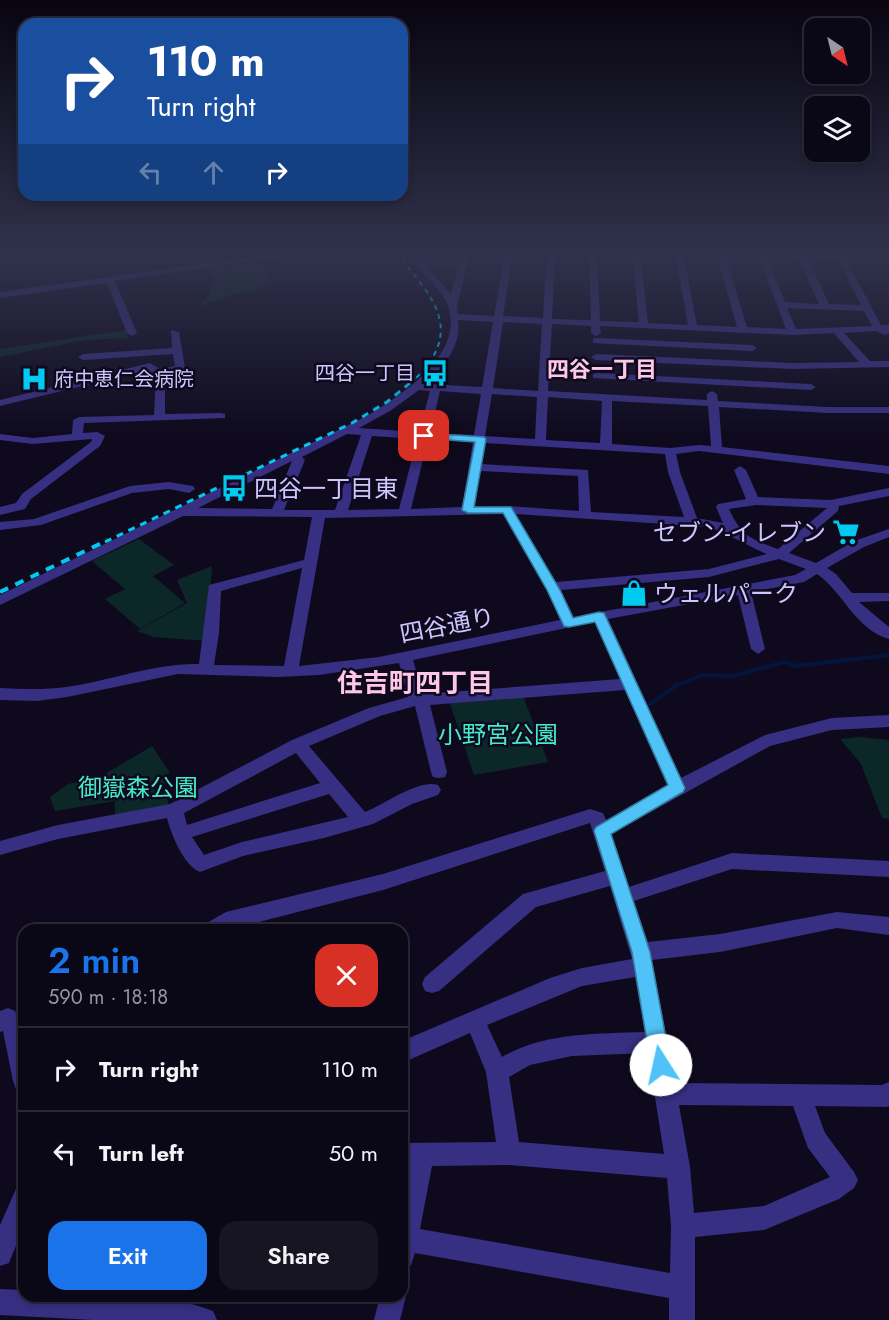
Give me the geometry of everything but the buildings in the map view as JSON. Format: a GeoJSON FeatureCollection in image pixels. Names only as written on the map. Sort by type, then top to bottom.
{"type":"FeatureCollection","features":[{"type":"Feature","properties":{"kind":"street"},"geometry":{"type":"LineString","coordinates":[[124,314],[132,333]]}},
{"type":"Feature","properties":{"kind":"street"},"geometry":{"type":"LineString","coordinates":[[0,601],[347,431],[389,407],[417,387],[448,349],[454,329],[453,314]]}},
{"type":"Feature","properties":{"kind":"street"},"geometry":{"type":"LineString","coordinates":[[462,314],[499,320],[595,324],[792,332],[886,331]]}},
{"type":"Feature","properties":{"kind":"street"},"geometry":{"type":"LineString","coordinates":[[468,510],[500,314]]}},
{"type":"Feature","properties":{"kind":"street"},"geometry":{"type":"LineString","coordinates":[[540,443],[547,314]]}},
{"type":"Feature","properties":{"kind":"street"},"geometry":{"type":"LineString","coordinates":[[595,314],[597,376],[602,396],[606,447]]}},
{"type":"Feature","properties":{"kind":"street"},"geometry":{"type":"LineString","coordinates":[[643,314],[644,326]]}},
{"type":"Feature","properties":{"kind":"street"},"geometry":{"type":"LineString","coordinates":[[690,314],[693,328]]}},
{"type":"Feature","properties":{"kind":"street"},"geometry":{"type":"LineString","coordinates":[[740,314],[757,365]]}},
{"type":"Feature","properties":{"kind":"street"},"geometry":{"type":"LineString","coordinates":[[785,314],[792,332]]}},
{"type":"Feature","properties":{"kind":"street"},"geometry":{"type":"LineString","coordinates":[[872,314],[886,331]]}},
{"type":"Feature","properties":{"kind":"street"},"geometry":{"type":"LineString","coordinates":[[837,331],[867,364]]}},
{"type":"Feature","properties":{"kind":"street"},"geometry":{"type":"LineString","coordinates":[[158,372],[180,368],[174,332]]}},
{"type":"Feature","properties":{"kind":"street"},"geometry":{"type":"LineString","coordinates":[[596,341],[752,348]]}},
{"type":"Feature","properties":{"kind":"street"},"geometry":{"type":"LineString","coordinates":[[83,357],[178,351]]}},
{"type":"Feature","properties":{"kind":"street"},"geometry":{"type":"LineString","coordinates":[[596,357],[798,366],[889,364]]}},
{"type":"Feature","properties":{"kind":"street"},"geometry":{"type":"LineString","coordinates":[[0,403],[150,366],[160,375],[159,416]]}},
{"type":"Feature","properties":{"kind":"street"},"geometry":{"type":"LineString","coordinates":[[798,366],[828,410]]}},
{"type":"Feature","properties":{"kind":"street"},"geometry":{"type":"LineString","coordinates":[[597,376],[811,387]]}},
{"type":"Feature","properties":{"kind":"street"},"geometry":{"type":"LineString","coordinates":[[710,382],[717,450]]}},
{"type":"Feature","properties":{"kind":"street"},"geometry":{"type":"LineString","coordinates":[[417,387],[828,410],[889,410]]}},
{"type":"Feature","properties":{"kind":"street"},"geometry":{"type":"LineString","coordinates":[[404,513],[436,388]]}},
{"type":"Feature","properties":{"kind":"street"},"geometry":{"type":"LineString","coordinates":[[77,437],[79,420],[221,416]]}},
{"type":"Feature","properties":{"kind":"street"},"geometry":{"type":"LineString","coordinates":[[347,431],[670,451],[699,448],[889,470]]}},
{"type":"Feature","properties":{"kind":"street"},"geometry":{"type":"LineString","coordinates":[[340,514],[367,433]]}},
{"type":"Feature","properties":{"kind":"street"},"geometry":{"type":"LineString","coordinates":[[0,437],[33,441],[99,436],[96,444],[26,497],[21,506],[0,511]]}},
{"type":"Feature","properties":{"kind":"street"},"geometry":{"type":"LineString","coordinates":[[670,451],[674,472],[692,521]]}},
{"type":"Feature","properties":{"kind":"street"},"geometry":{"type":"LineString","coordinates":[[276,514],[299,460],[293,457]]}},
{"type":"Feature","properties":{"kind":"street"},"geometry":{"type":"LineString","coordinates":[[476,467],[584,473],[585,514]]}},
{"type":"Feature","properties":{"kind":"street"},"geometry":{"type":"LineString","coordinates":[[740,470],[753,501]]}},
{"type":"Feature","properties":{"kind":"street"},"geometry":{"type":"LineString","coordinates":[[0,526],[36,522],[130,489],[151,485],[189,489]]}},
{"type":"Feature","properties":{"kind":"street"},"geometry":{"type":"LineString","coordinates":[[733,531],[722,507],[753,501],[831,504],[889,492]]}},
{"type":"Feature","properties":{"kind":"street"},"geometry":{"type":"LineString","coordinates":[[552,587],[709,573],[780,554],[834,508],[831,504]]}},
{"type":"Feature","properties":{"kind":"street"},"geometry":{"type":"LineString","coordinates":[[181,512],[340,514],[507,510],[711,523],[733,531],[753,544],[819,569],[831,577],[870,622],[889,634]]}},
{"type":"Feature","properties":{"kind":"street"},"geometry":{"type":"LineString","coordinates":[[507,510],[552,587],[569,623]]}},
{"type":"Feature","properties":{"kind":"street"},"geometry":{"type":"LineString","coordinates":[[291,671],[320,514]]}},
{"type":"Feature","properties":{"kind":"street","name":"四谷通り"},"geometry":{"type":"LineString","coordinates":[[0,694],[37,695],[67,692],[168,671],[206,669],[291,671],[353,666],[599,616],[799,579],[859,544],[889,533]]}},
{"type":"Feature","properties":{"kind":"street"},"geometry":{"type":"LineString","coordinates":[[206,669],[212,633],[214,588],[310,562]]}},
{"type":"Feature","properties":{"kind":"street"},"geometry":{"type":"LineString","coordinates":[[744,591],[758,649]]}},
{"type":"Feature","properties":{"kind":"street"},"geometry":{"type":"LineString","coordinates":[[847,598],[889,597]]}},
{"type":"Feature","properties":{"kind":"street"},"geometry":{"type":"LineString","coordinates":[[599,616],[677,788]]}},
{"type":"Feature","properties":{"kind":"street"},"geometry":{"type":"LineString","coordinates":[[404,656],[439,772]]}},
{"type":"Feature","properties":{"kind":"street"},"geometry":{"type":"LineString","coordinates":[[0,848],[58,832],[174,810],[298,744],[375,712],[419,700],[631,684]]}},
{"type":"Feature","properties":{"kind":"street"},"geometry":{"type":"LineString","coordinates":[[602,831],[765,741],[832,724],[889,721]]}},
{"type":"Feature","properties":{"kind":"street"},"geometry":{"type":"LineString","coordinates":[[298,744],[361,820]]}},
{"type":"Feature","properties":{"kind":"street"},"geometry":{"type":"LineString","coordinates":[[180,834],[332,786]]}},
{"type":"Feature","properties":{"kind":"street"},"geometry":{"type":"LineString","coordinates":[[174,810],[180,834],[200,864],[242,849],[324,831],[373,817],[432,790]]}},
{"type":"Feature","properties":{"kind":"street"},"geometry":{"type":"LineString","coordinates":[[221,924],[383,882],[590,816],[597,818],[642,959],[666,1094],[678,1167],[682,1226],[682,1320]]}},
{"type":"Feature","properties":{"kind":"street"},"geometry":{"type":"LineString","coordinates":[[432,984],[530,900],[619,886],[732,861],[889,869]]}},
{"type":"Feature","properties":{"kind":"street"},"geometry":{"type":"LineString","coordinates":[[408,1049],[550,988],[642,959],[837,920],[889,926]]}},
{"type":"Feature","properties":{"kind":"street"},"geometry":{"type":"LineString","coordinates":[[0,1022],[8,1018],[18,1042]]}},
{"type":"Feature","properties":{"kind":"street"},"geometry":{"type":"LineString","coordinates":[[475,1021],[497,1072],[509,1153]]}},
{"type":"Feature","properties":{"kind":"street"},"geometry":{"type":"LineString","coordinates":[[497,1072],[526,1055],[572,1046],[657,1042]]}},
{"type":"Feature","properties":{"kind":"street"},"geometry":{"type":"LineString","coordinates":[[666,1094],[886,1096],[889,1093]]}},
{"type":"Feature","properties":{"kind":"street"},"geometry":{"type":"LineString","coordinates":[[682,1226],[764,1218],[831,1191],[846,1180],[816,1140],[800,1095]]}},
{"type":"Feature","properties":{"kind":"street"},"geometry":{"type":"LineString","coordinates":[[408,1202],[412,1156],[509,1153],[678,1167]]}},
{"type":"Feature","properties":{"kind":"street"},"geometry":{"type":"LineString","coordinates":[[0,1254],[18,1211]]}},
{"type":"Feature","properties":{"kind":"street"},"geometry":{"type":"LineString","coordinates":[[408,1248],[683,1288]]}},
{"type":"Feature","properties":{"kind":"street"},"geometry":{"type":"LineString","coordinates":[[0,1302],[148,1303],[204,1320]]}},
{"type":"Feature","properties":{"kind":"street"},"geometry":{"type":"LineString","coordinates":[[387,1320],[392,1302]]}},
{"type":"Feature","properties":{"kind":"green space"},"geometry":{"type":"Polygon","coordinates":[[[126,330],[128,338],[84,340],[0,357],[0,349],[126,330]]]}},
{"type":"Feature","properties":{"kind":"green space"},"geometry":{"type":"Polygon","coordinates":[[[139,539],[174,565],[153,576],[185,603],[140,629],[105,599],[125,589],[92,561],[139,539]]]}},
{"type":"Feature","properties":{"kind":"green space"},"geometry":{"type":"Polygon","coordinates":[[[212,566],[207,641],[153,637],[137,631],[187,603],[177,580],[212,566]]]}},
{"type":"Feature","properties":{"kind":"green space","name":"小野宮公園"},"geometry":{"type":"Polygon","coordinates":[[[522,693],[548,762],[474,775],[449,701],[522,693]]]}},
{"type":"Feature","properties":{"kind":"green space"},"geometry":{"type":"Polygon","coordinates":[[[860,737],[889,740],[889,819],[882,818],[861,764],[840,739],[860,737]]]}},
{"type":"Feature","properties":{"kind":"green space","name":"御嶽森公園"},"geometry":{"type":"Polygon","coordinates":[[[152,746],[170,773],[163,776],[169,808],[115,815],[115,801],[55,811],[50,797],[68,784],[100,777],[152,746]]]}},
{"type":"Feature","properties":{"kind":"waterway"},"geometry":{"type":"LineString","coordinates":[[650,704],[677,685],[703,675],[733,676],[785,662],[796,666],[889,655]]}},
{"type":"Feature","properties":{"kind":"railway"},"geometry":{"type":"LineString","coordinates":[[414,380],[429,363],[438,346],[441,329],[438,314]]}},
{"type":"Feature","properties":{"kind":"railway"},"geometry":{"type":"LineString","coordinates":[[105,542],[352,423],[387,402],[414,380]]}},
{"type":"Feature","properties":{"kind":"railway"},"geometry":{"type":"LineString","coordinates":[[0,592],[108,540]]}},
{"type":"Feature","properties":{"kind":"place","name":"四谷一丁目"},"geometry":{"type":"Point","coordinates":[435,373]}},
{"type":"Feature","properties":{"kind":"place","name":"府中恵仁会病院"},"geometry":{"type":"Point","coordinates":[34,379]}},
{"type":"Feature","properties":{"kind":"place","name":"四谷一丁目東"},"geometry":{"type":"Point","coordinates":[234,488]}},
{"type":"Feature","properties":{"kind":"place","name":"セブン-イレブン"},"geometry":{"type":"Point","coordinates":[846,532]}},
{"type":"Feature","properties":{"kind":"place","name":"ウェルパーク"},"geometry":{"type":"Point","coordinates":[634,593]}},
{"type":"Feature","properties":{"kind":"district","name":"四谷一丁目"},"geometry":{"type":"Point","coordinates":[602,369]}},
{"type":"Feature","properties":{"kind":"district","name":"住吉町四丁目"},"geometry":{"type":"Point","coordinates":[415,683]}},
{"type":"Feature","properties":{"kind":"route"},"geometry":{"type":"LineString","coordinates":[[424,436],[481,439],[468,510],[507,510],[554,590],[569,623],[599,616],[677,788],[602,831],[641,952],[661,1065]]}}]}
